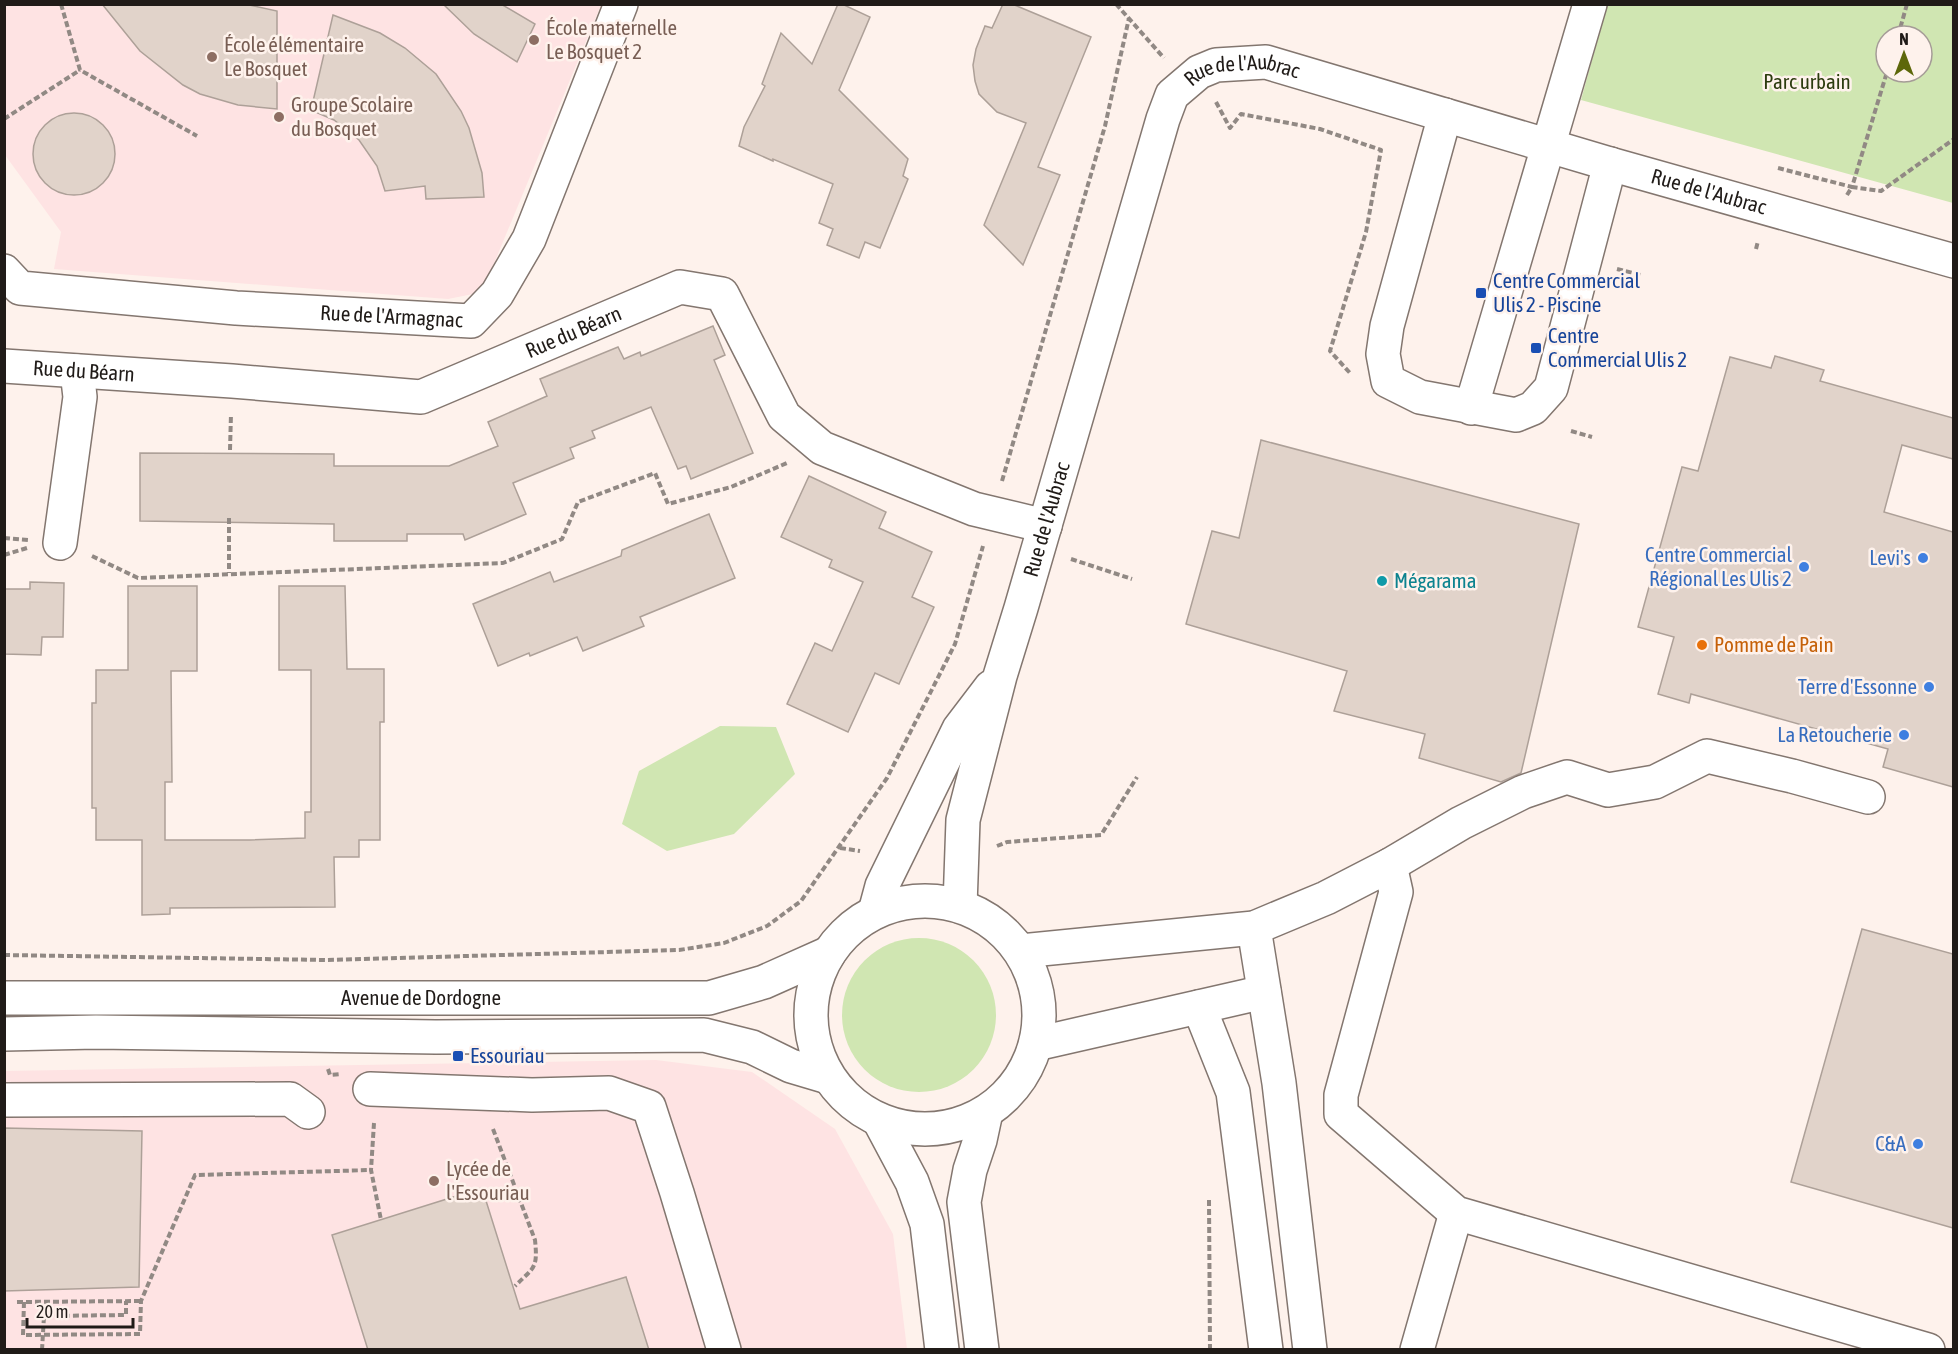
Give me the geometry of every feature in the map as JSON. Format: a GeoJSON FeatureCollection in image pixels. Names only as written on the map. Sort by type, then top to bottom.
{"type":"FeatureCollection","features":[{"type":"Feature","properties":{"kind":"street","name":"Rue de l'Armagnac"},"geometry":{"type":"LineString","coordinates":[[4,271],[20,288],[236,308],[471,321],[497,294],[529,239],[621,4]]}},
{"type":"Feature","properties":{"kind":"street"},"geometry":{"type":"LineString","coordinates":[[1471,408],[1590,4]]}},
{"type":"Feature","properties":{"kind":"street","name":"Rue de l'Aubrac"},"geometry":{"type":"LineString","coordinates":[[960,906],[963,820],[1000,676],[1162,119],[1172,95],[1199,72],[1216,65],[1266,62],[1610,164],[1953,261]]}},
{"type":"Feature","properties":{"kind":"street"},"geometry":{"type":"LineString","coordinates":[[1445,115],[1387,326],[1383,354],[1388,381],[1420,398],[1516,415],[1533,408],[1551,388],[1610,164]]}},
{"type":"Feature","properties":{"kind":"street","name":"Rue du Béarn"},"geometry":{"type":"LineString","coordinates":[[4,366],[232,381],[421,398],[680,287],[722,294],[784,416],[822,448],[974,509],[992,513],[1042,537]]}},
{"type":"Feature","properties":{"kind":"street"},"geometry":{"type":"LineString","coordinates":[[60,543],[80,398],[77,371]]}},
{"type":"Feature","properties":{"kind":"street","name":"Rue de l'Aubrac"},"geometry":{"type":"LineString","coordinates":[[875,912],[882,886],[959,729],[1000,676]]}},
{"type":"Feature","properties":{"kind":"street"},"geometry":{"type":"LineString","coordinates":[[1021,951],[1254,928],[1326,898],[1390,866],[1461,823],[1523,792],[1567,777],[1608,790],[1655,782],[1707,756],[1868,797]]}},
{"type":"Feature","properties":{"kind":"street"},"geometry":{"type":"LineString","coordinates":[[1390,866],[1396,891],[1341,1095],[1341,1114],[1456,1213],[1928,1350]]}},
{"type":"Feature","properties":{"kind":"street"},"geometry":{"type":"LineString","coordinates":[[931,900],[960,906],[992,922],[1021,951],[1034,977],[1040,1011],[1036,1044],[1026,1070],[1009,1094],[986,1112],[952,1127],[915,1129],[879,1120],[850,1102],[828,1077],[815,1047],[810,1015],[815,982],[829,952],[849,929],[875,912],[903,903],[931,900]]}},
{"type":"Feature","properties":{"kind":"street"},"geometry":{"type":"LineString","coordinates":[[1254,928],[1279,1083],[1310,1350]]}},
{"type":"Feature","properties":{"kind":"street","name":"Avenue de Dordogne"},"geometry":{"type":"LineString","coordinates":[[4,998],[709,998],[764,982],[829,952]]}},
{"type":"Feature","properties":{"kind":"street"},"geometry":{"type":"LineString","coordinates":[[1036,1044],[1264,992]]}},
{"type":"Feature","properties":{"kind":"street"},"geometry":{"type":"LineString","coordinates":[[1199,1007],[1233,1092],[1266,1350]]}},
{"type":"Feature","properties":{"kind":"street","name":"Avenue de Dordogne"},"geometry":{"type":"LineString","coordinates":[[4,1034],[96,1032],[436,1037],[704,1035],[752,1047],[791,1066],[828,1077]]}},
{"type":"Feature","properties":{"kind":"street"},"geometry":{"type":"LineString","coordinates":[[372,1101],[609,1093],[649,1107],[724,1350]]}},
{"type":"Feature","properties":{"kind":"street"},"geometry":{"type":"LineString","coordinates":[[4,1100],[290,1099],[308,1112]]}},
{"type":"Feature","properties":{"kind":"street"},"geometry":{"type":"LineString","coordinates":[[982,1350],[964,1203],[970,1170],[986,1112]]}},
{"type":"Feature","properties":{"kind":"street"},"geometry":{"type":"LineString","coordinates":[[879,1120],[912,1182],[927,1224],[942,1350]]}},
{"type":"Feature","properties":{"kind":"street"},"geometry":{"type":"LineString","coordinates":[[1417,1350],[1456,1213]]}},
{"type":"Feature","properties":{"kind":"path"},"geometry":{"type":"LineString","coordinates":[[61,4],[80,70],[197,136]]}},
{"type":"Feature","properties":{"kind":"path"},"geometry":{"type":"LineString","coordinates":[[1116,4],[1175,71],[1184,85]]}},
{"type":"Feature","properties":{"kind":"path"},"geometry":{"type":"LineString","coordinates":[[1901,24],[1907,4]]}},
{"type":"Feature","properties":{"kind":"path"},"geometry":{"type":"LineString","coordinates":[[4,956],[326,960],[678,950],[724,943],[767,926],[801,901],[887,778],[956,644],[1105,126],[1129,18]]}},
{"type":"Feature","properties":{"kind":"path"},"geometry":{"type":"LineString","coordinates":[[4,119],[80,70]]}},
{"type":"Feature","properties":{"kind":"path"},"geometry":{"type":"LineString","coordinates":[[1830,226],[1852,187],[1883,84]]}},
{"type":"Feature","properties":{"kind":"path"},"geometry":{"type":"LineString","coordinates":[[1216,102],[1230,128]]}},
{"type":"Feature","properties":{"kind":"path"},"geometry":{"type":"LineString","coordinates":[[1778,168],[1852,187],[1881,191],[1953,140]]}},
{"type":"Feature","properties":{"kind":"path"},"geometry":{"type":"LineString","coordinates":[[1616,268],[1641,276]]}},
{"type":"Feature","properties":{"kind":"path"},"geometry":{"type":"LineString","coordinates":[[1571,431],[1593,437]]}},
{"type":"Feature","properties":{"kind":"path"},"geometry":{"type":"LineString","coordinates":[[4,538],[68,544],[138,578],[503,563],[562,539],[579,502],[655,473],[668,504],[731,487],[822,448]]}},
{"type":"Feature","properties":{"kind":"path"},"geometry":{"type":"LineString","coordinates":[[229,518],[229,573]]}},
{"type":"Feature","properties":{"kind":"path"},"geometry":{"type":"LineString","coordinates":[[1042,537],[1132,579]]}},
{"type":"Feature","properties":{"kind":"path"},"geometry":{"type":"LineString","coordinates":[[960,859],[1007,842],[1101,835],[1137,777]]}},
{"type":"Feature","properties":{"kind":"path"},"geometry":{"type":"LineString","coordinates":[[840,848],[898,856]]}},
{"type":"Feature","properties":{"kind":"path"},"geometry":{"type":"LineString","coordinates":[[372,1101],[371,1170],[381,1220]]}},
{"type":"Feature","properties":{"kind":"path"},"geometry":{"type":"LineString","coordinates":[[491,1124],[535,1240],[537,1256],[535,1265],[514,1286]]}},
{"type":"Feature","properties":{"kind":"path"},"geometry":{"type":"LineString","coordinates":[[24,1302],[23,1335],[140,1334],[141,1301],[195,1175],[371,1170]]}},
{"type":"Feature","properties":{"kind":"path"},"geometry":{"type":"LineString","coordinates":[[1209,1193],[1210,1350]]}},
{"type":"Feature","properties":{"kind":"path"},"geometry":{"type":"LineString","coordinates":[[42,1350],[44,1316],[126,1315],[126,1301]]}},
{"type":"Feature","properties":{"kind":"path"},"geometry":{"type":"LineString","coordinates":[[17,1302],[141,1301]]}},
{"type":"Feature","properties":{"kind":"shaded area","name":"Groupe Scolaire du Bosquet"},"geometry":{"type":"Polygon","coordinates":[[[4,5],[601,5],[488,278],[473,294],[448,299],[54,269],[61,232],[5,155],[4,5]]]}},
{"type":"Feature","properties":{"kind":"shaded area","name":"Lycée de l'Essouriau"},"geometry":{"type":"Polygon","coordinates":[[[656,1060],[752,1072],[835,1129],[893,1234],[907,1349],[5,1349],[4,1071],[656,1060]]]}},
{"type":"Feature","properties":{"kind":"green space","name":"Parc urbain"},"geometry":{"type":"Polygon","coordinates":[[[1607,5],[1953,5],[1953,203],[1581,100],[1607,5]]]}},
{"type":"Feature","properties":{"kind":"green space"},"geometry":{"type":"Polygon","coordinates":[[[720,726],[776,727],[795,774],[734,834],[667,851],[622,824],[639,771],[720,726]]]}},
{"type":"Feature","properties":{"kind":"green space"},"geometry":{"type":"Polygon","coordinates":[[[919,938],[948,944],[962,951],[973,961],[983,972],[990,986],[996,1015],[990,1044],[983,1058],[973,1069],[962,1079],[948,1086],[919,1092],[890,1086],[876,1079],[865,1069],[855,1058],[848,1044],[842,1015],[848,986],[855,972],[865,961],[876,951],[890,944],[919,938]]]}},
{"type":"Feature","properties":{"kind":"building","name":"École élémentaire Le Bosquet"},"geometry":{"type":"Polygon","coordinates":[[[102,4],[245,4],[277,11],[277,109],[238,105],[200,94],[183,85],[140,51],[102,4]]]}},
{"type":"Feature","properties":{"kind":"building"},"geometry":{"type":"Polygon","coordinates":[[[443,4],[501,4],[535,24],[517,62],[474,34],[443,4]]]}},
{"type":"Feature","properties":{"kind":"building"},"geometry":{"type":"Polygon","coordinates":[[[838,4],[870,17],[839,90],[908,159],[903,176],[908,179],[880,248],[865,242],[859,258],[827,245],[833,229],[819,223],[833,184],[739,146],[744,127],[765,86],[762,84],[781,33],[812,64],[838,4]]]}},
{"type":"Feature","properties":{"kind":"building"},"geometry":{"type":"Polygon","coordinates":[[[1003,4],[1012,4],[1091,37],[1038,167],[1060,175],[1023,265],[984,225],[1026,123],[997,112],[979,94],[975,81],[973,65],[976,49],[985,26],[992,28],[1003,4]]]}},
{"type":"Feature","properties":{"kind":"building"},"geometry":{"type":"Polygon","coordinates":[[[333,15],[380,33],[405,48],[436,74],[461,111],[469,128],[482,173],[484,197],[426,199],[425,186],[385,191],[377,166],[359,140],[334,120],[311,110],[333,15]]]}},
{"type":"Feature","properties":{"kind":"building"},"geometry":{"type":"Polygon","coordinates":[[[74,113],[90,117],[103,125],[111,138],[115,154],[111,170],[103,183],[90,191],[74,195],[58,191],[45,183],[37,170],[33,154],[37,138],[45,125],[58,117],[74,113]]]}},
{"type":"Feature","properties":{"kind":"building"},"geometry":{"type":"Polygon","coordinates":[[[713,326],[725,355],[714,360],[753,453],[691,479],[686,466],[678,469],[651,407],[592,431],[595,438],[570,448],[574,458],[513,483],[526,514],[465,540],[463,534],[407,534],[407,541],[334,541],[334,524],[140,521],[140,453],[334,454],[334,466],[449,466],[498,446],[488,422],[547,396],[540,379],[618,347],[624,359],[640,352],[641,356],[713,326]]]}},
{"type":"Feature","properties":{"kind":"building","name":"Centre Commercial Régional Les Ulis 2"},"geometry":{"type":"Polygon","coordinates":[[[1775,356],[1824,370],[1820,381],[1953,418],[1953,459],[1902,445],[1884,512],[1953,532],[1953,787],[1883,767],[1888,749],[1691,694],[1689,703],[1658,694],[1674,637],[1638,627],[1682,467],[1698,471],[1730,357],[1771,368],[1775,356]]]}},
{"type":"Feature","properties":{"kind":"building","name":"Mégarama"},"geometry":{"type":"Polygon","coordinates":[[[1261,440],[1579,524],[1521,773],[1501,782],[1419,758],[1425,734],[1334,711],[1347,671],[1186,624],[1212,531],[1239,538],[1261,440]]]}},
{"type":"Feature","properties":{"kind":"building"},"geometry":{"type":"Polygon","coordinates":[[[809,476],[886,512],[879,528],[932,552],[912,597],[934,607],[899,684],[875,673],[848,732],[787,704],[815,643],[832,651],[863,582],[829,567],[832,560],[781,537],[809,476]]]}},
{"type":"Feature","properties":{"kind":"building"},"geometry":{"type":"Polygon","coordinates":[[[709,514],[735,578],[640,617],[644,626],[583,651],[577,637],[498,666],[473,604],[550,572],[554,582],[621,556],[622,550],[709,514]]]}},
{"type":"Feature","properties":{"kind":"building"},"geometry":{"type":"Polygon","coordinates":[[[30,582],[64,583],[63,637],[42,637],[41,655],[4,654],[4,589],[30,589],[30,582]]]}},
{"type":"Feature","properties":{"kind":"building"},"geometry":{"type":"Polygon","coordinates":[[[128,586],[197,586],[197,671],[171,671],[172,782],[165,782],[165,840],[250,840],[305,838],[305,812],[311,812],[311,670],[279,670],[279,586],[345,586],[347,669],[384,669],[384,722],[380,722],[380,840],[359,840],[359,857],[334,857],[335,907],[170,908],[170,914],[142,915],[142,840],[96,840],[96,808],[92,808],[92,703],[96,703],[96,670],[128,670],[128,586]]]}},
{"type":"Feature","properties":{"kind":"building"},"geometry":{"type":"Polygon","coordinates":[[[1862,929],[1953,954],[1953,1228],[1791,1182],[1862,929]]]}},
{"type":"Feature","properties":{"kind":"building"},"geometry":{"type":"Polygon","coordinates":[[[4,1128],[142,1131],[139,1287],[4,1291],[4,1128]]]}},
{"type":"Feature","properties":{"kind":"building"},"geometry":{"type":"Polygon","coordinates":[[[482,1188],[520,1309],[626,1277],[649,1350],[368,1350],[332,1235],[482,1188]]]}},
{"type":"Feature","properties":{"kind":"place","name":"École maternelle Le Bosquet 2"},"geometry":{"type":"Point","coordinates":[534,40]}},
{"type":"Feature","properties":{"kind":"place","name":"École élémentaire Le Bosquet"},"geometry":{"type":"Point","coordinates":[212,57]}},
{"type":"Feature","properties":{"kind":"place","name":"Groupe Scolaire du Bosquet"},"geometry":{"type":"Point","coordinates":[279,117]}},
{"type":"Feature","properties":{"kind":"place","name":"Centre Commercial Ulis 2 - Piscine"},"geometry":{"type":"Point","coordinates":[1481,293]}},
{"type":"Feature","properties":{"kind":"place","name":"Centre Commercial Ulis 2"},"geometry":{"type":"Point","coordinates":[1536,348]}},
{"type":"Feature","properties":{"kind":"place","name":"Levi's"},"geometry":{"type":"Point","coordinates":[1923,558]}},
{"type":"Feature","properties":{"kind":"place","name":"Centre Commercial Régional Les Ulis 2"},"geometry":{"type":"Point","coordinates":[1804,567]}},
{"type":"Feature","properties":{"kind":"place","name":"Mégarama"},"geometry":{"type":"Point","coordinates":[1382,581]}},
{"type":"Feature","properties":{"kind":"place","name":"Pomme de Pain"},"geometry":{"type":"Point","coordinates":[1702,645]}},
{"type":"Feature","properties":{"kind":"place","name":"Terre d'Essonne"},"geometry":{"type":"Point","coordinates":[1929,687]}},
{"type":"Feature","properties":{"kind":"place","name":"La Retoucherie"},"geometry":{"type":"Point","coordinates":[1904,735]}},
{"type":"Feature","properties":{"kind":"place","name":"Essouriau"},"geometry":{"type":"Point","coordinates":[458,1056]}},
{"type":"Feature","properties":{"kind":"place","name":"C&A"},"geometry":{"type":"Point","coordinates":[1918,1144]}},
{"type":"Feature","properties":{"kind":"place","name":"Lycée de l'Essouriau"},"geometry":{"type":"Point","coordinates":[434,1181]}}]}
